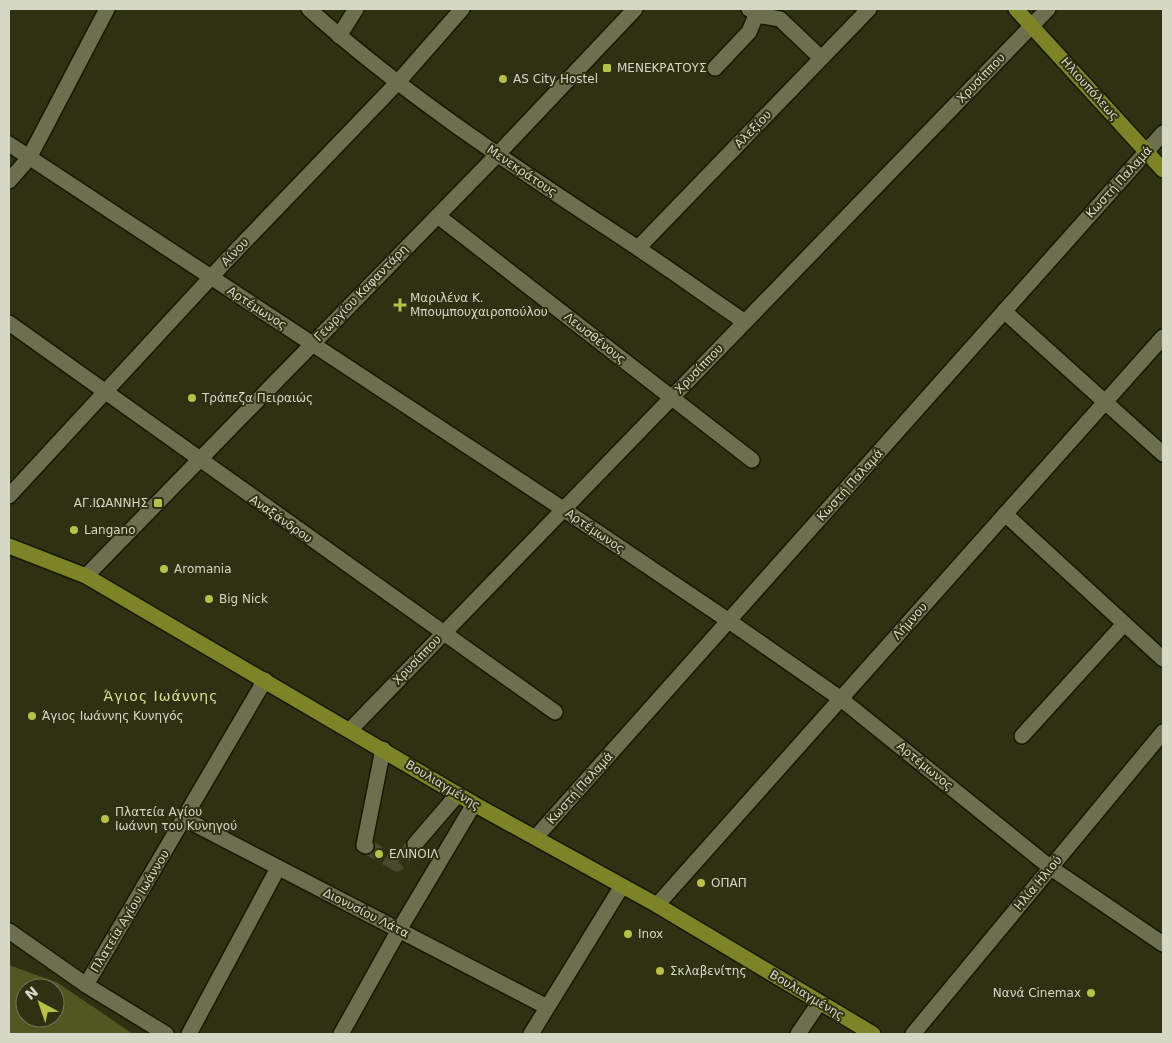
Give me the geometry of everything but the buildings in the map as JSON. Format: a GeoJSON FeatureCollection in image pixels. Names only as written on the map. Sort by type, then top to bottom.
{"type":"FeatureCollection","features":[{"type":"Feature","properties":{"kind":"main road","name":"Ηλιουπόλεως"},"geometry":{"type":"LineString","coordinates":[[1016,9],[1163,170]]}},
{"type":"Feature","properties":{"kind":"main road","name":"Βουλιαγμένης"},"geometry":{"type":"LineString","coordinates":[[9,546],[86,576],[474,804],[657,906],[873,1034]]}},
{"type":"Feature","properties":{"kind":"street"},"geometry":{"type":"LineString","coordinates":[[9,181],[30,158],[107,9]]}},
{"type":"Feature","properties":{"kind":"street","name":"Μενεκράτους"},"geometry":{"type":"LineString","coordinates":[[308,9],[398,82],[497,155],[638,248],[745,322]]}},
{"type":"Feature","properties":{"kind":"street"},"geometry":{"type":"LineString","coordinates":[[339,36],[356,9]]}},
{"type":"Feature","properties":{"kind":"street","name":"Αίνου"},"geometry":{"type":"LineString","coordinates":[[9,496],[211,278],[398,82],[462,9]]}},
{"type":"Feature","properties":{"kind":"street","name":"Γεωργίου Καφαντάρη"},"geometry":{"type":"LineString","coordinates":[[86,576],[438,216],[635,9]]}},
{"type":"Feature","properties":{"kind":"street","name":"Αλεξίου"},"geometry":{"type":"LineString","coordinates":[[638,248],[869,9]]}},
{"type":"Feature","properties":{"kind":"street","name":"Χρυσίππου"},"geometry":{"type":"LineString","coordinates":[[350,730],[1048,9]]}},
{"type":"Feature","properties":{"kind":"street"},"geometry":{"type":"LineString","coordinates":[[715,68],[749,32],[753,11],[762,16],[780,19],[821,58]]}},
{"type":"Feature","properties":{"kind":"street","name":"Κωστή Παλαμά"},"geometry":{"type":"LineString","coordinates":[[536,838],[1163,133]]}},
{"type":"Feature","properties":{"kind":"street","name":"Αρτέμωνος"},"geometry":{"type":"LineString","coordinates":[[9,144],[563,509],[729,621],[841,699],[1051,868],[1163,944]]}},
{"type":"Feature","properties":{"kind":"street","name":"Λεωσθένους"},"geometry":{"type":"LineString","coordinates":[[438,216],[752,460]]}},
{"type":"Feature","properties":{"kind":"street"},"geometry":{"type":"LineString","coordinates":[[1004,311],[1163,454]]}},
{"type":"Feature","properties":{"kind":"street","name":"Αναξάνδρου"},"geometry":{"type":"LineString","coordinates":[[9,323],[555,712]]}},
{"type":"Feature","properties":{"kind":"street","name":"Λήμνου"},"geometry":{"type":"LineString","coordinates":[[657,906],[1163,337]]}},
{"type":"Feature","properties":{"kind":"street"},"geometry":{"type":"LineString","coordinates":[[1005,514],[1163,658]]}},
{"type":"Feature","properties":{"kind":"street"},"geometry":{"type":"LineString","coordinates":[[1022,736],[1124,624]]}},
{"type":"Feature","properties":{"kind":"street","name":"Πλατεία Αγίου Ιωάννου"},"geometry":{"type":"LineString","coordinates":[[86,985],[265,680]]}},
{"type":"Feature","properties":{"kind":"street","name":"Ηλία Ηλιού"},"geometry":{"type":"LineString","coordinates":[[913,1034],[1163,732]]}},
{"type":"Feature","properties":{"kind":"street"},"geometry":{"type":"LineString","coordinates":[[366,846],[364,845],[383,749]]}},
{"type":"Feature","properties":{"kind":"street"},"geometry":{"type":"LineString","coordinates":[[415,844],[458,794]]}},
{"type":"Feature","properties":{"kind":"street"},"geometry":{"type":"LineString","coordinates":[[341,1034],[399,930],[474,804]]}},
{"type":"Feature","properties":{"kind":"street","name":"Διονυσίου Λάτα"},"geometry":{"type":"LineString","coordinates":[[185,819],[547,1007]]}},
{"type":"Feature","properties":{"kind":"street"},"geometry":{"type":"LineString","coordinates":[[189,1034],[278,868]]}},
{"type":"Feature","properties":{"kind":"street"},"geometry":{"type":"LineString","coordinates":[[531,1034],[622,886]]}},
{"type":"Feature","properties":{"kind":"street"},"geometry":{"type":"LineString","coordinates":[[9,931],[86,985],[166,1034]]}},
{"type":"Feature","properties":{"kind":"street"},"geometry":{"type":"LineString","coordinates":[[798,1034],[820,1003]]}},
{"type":"Feature","properties":{"kind":"green space"},"geometry":{"type":"Polygon","coordinates":[[[9,965],[44,978],[15,978],[15,1028],[65,1028],[65,988],[133,1034],[9,1034],[9,965]]]}},
{"type":"Feature","properties":{"kind":"tunnel"},"geometry":{"type":"LineString","coordinates":[[366,846],[397,864],[415,844]]}},
{"type":"Feature","properties":{"kind":"place","name":"ΜΕΝΕΚΡΑΤΟΥΣ"},"geometry":{"type":"Point","coordinates":[607,68]}},
{"type":"Feature","properties":{"kind":"place","name":"AS City Hostel"},"geometry":{"type":"Point","coordinates":[503,79]}},
{"type":"Feature","properties":{"kind":"place","name":"Μαριλένα Κ. Μπουμπουχαιροπούλου"},"geometry":{"type":"Point","coordinates":[400,305]}},
{"type":"Feature","properties":{"kind":"place","name":"Τράπεζα Πειραιώς"},"geometry":{"type":"Point","coordinates":[192,398]}},
{"type":"Feature","properties":{"kind":"place","name":"ΑΓ.ΙΩΑΝΝΗΣ"},"geometry":{"type":"Point","coordinates":[158,503]}},
{"type":"Feature","properties":{"kind":"place","name":"Langano"},"geometry":{"type":"Point","coordinates":[74,530]}},
{"type":"Feature","properties":{"kind":"place","name":"Aromania"},"geometry":{"type":"Point","coordinates":[164,569]}},
{"type":"Feature","properties":{"kind":"place","name":"Big Nick"},"geometry":{"type":"Point","coordinates":[209,599]}},
{"type":"Feature","properties":{"kind":"place","name":"Άγιος Ιωάννης Κυνηγός"},"geometry":{"type":"Point","coordinates":[32,716]}},
{"type":"Feature","properties":{"kind":"place","name":"Πλατεία Αγίου Ιωάννη του Κυνηγού"},"geometry":{"type":"Point","coordinates":[105,819]}},
{"type":"Feature","properties":{"kind":"place","name":"ΕΛΙΝΟΙΛ"},"geometry":{"type":"Point","coordinates":[379,854]}},
{"type":"Feature","properties":{"kind":"place","name":"ΟΠΑΠ"},"geometry":{"type":"Point","coordinates":[701,883]}},
{"type":"Feature","properties":{"kind":"place","name":"Inox"},"geometry":{"type":"Point","coordinates":[628,934]}},
{"type":"Feature","properties":{"kind":"place","name":"Σκλαβενίτης"},"geometry":{"type":"Point","coordinates":[660,971]}},
{"type":"Feature","properties":{"kind":"place","name":"Νανά Cinemax"},"geometry":{"type":"Point","coordinates":[1091,993]}},
{"type":"Feature","properties":{"kind":"district","name":"Άγιος Ιωάννης"},"geometry":{"type":"Point","coordinates":[161,696]}}]}
